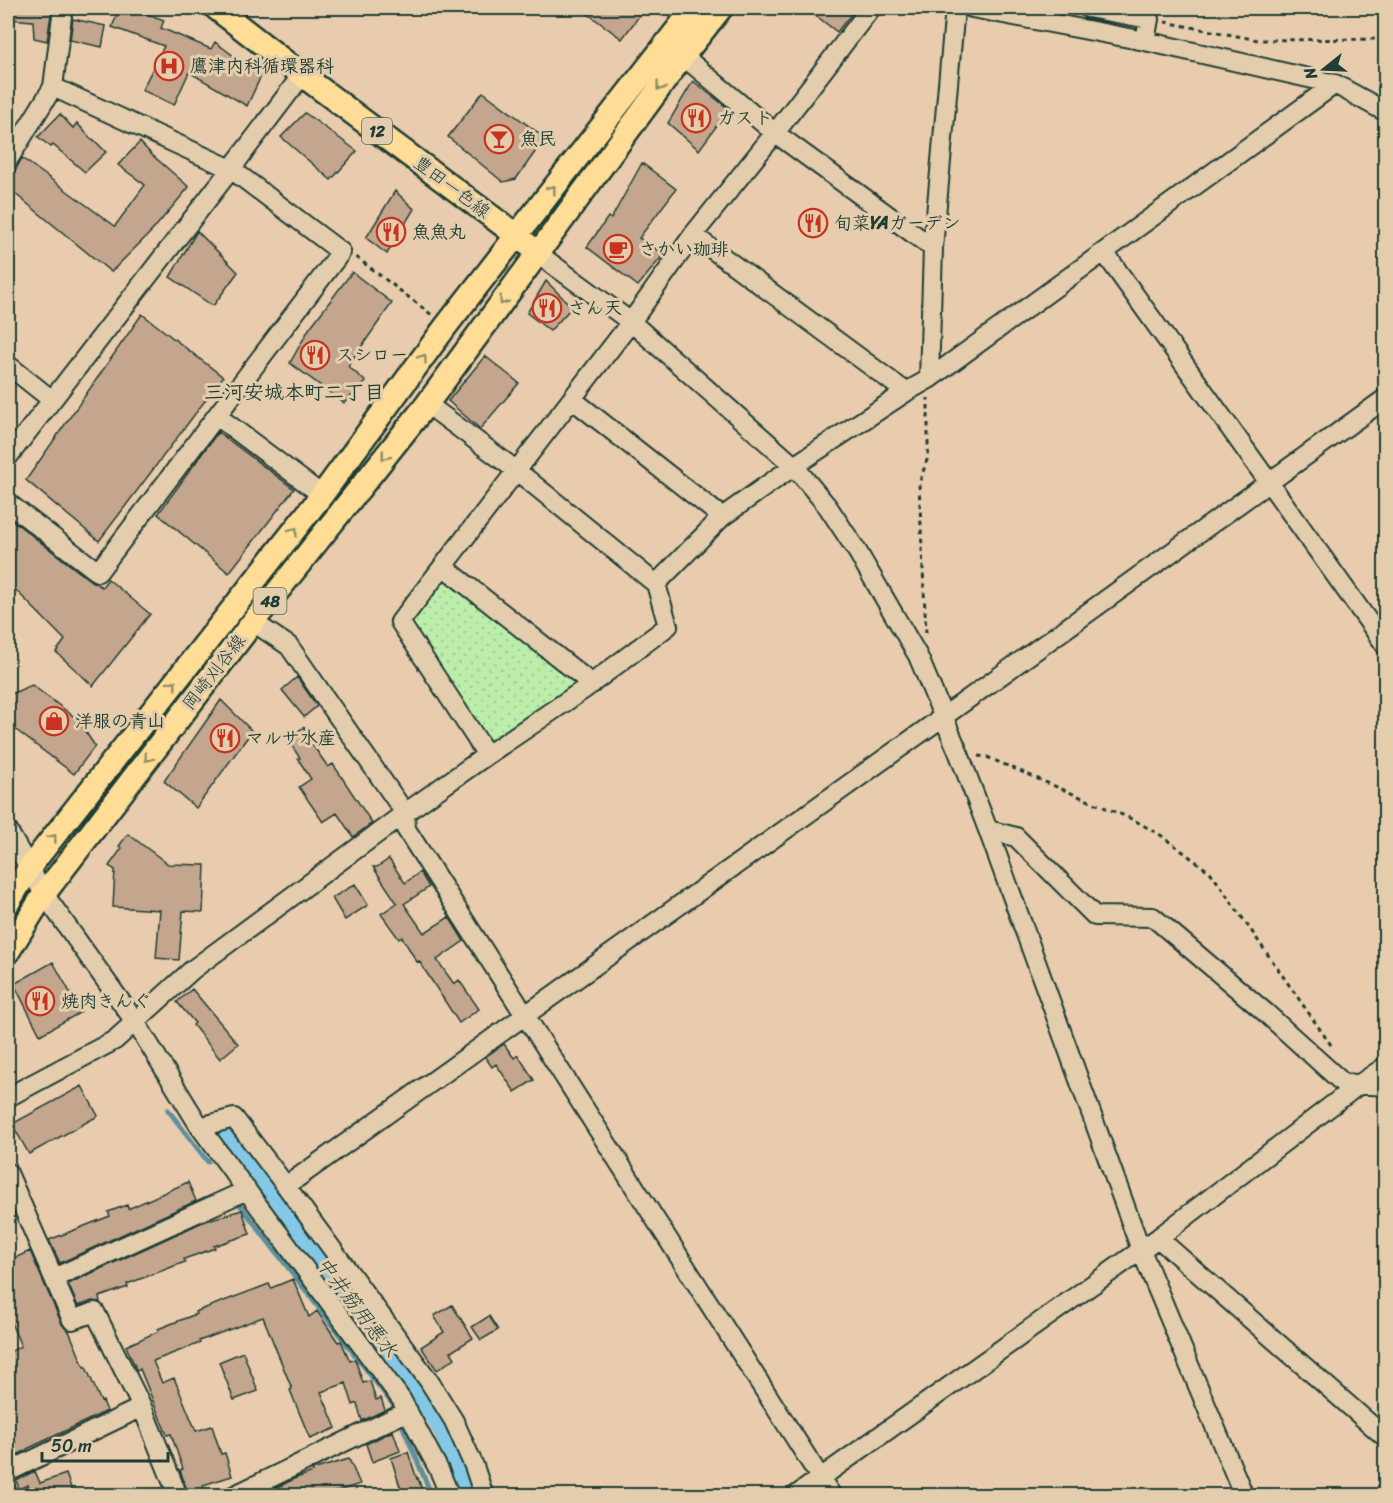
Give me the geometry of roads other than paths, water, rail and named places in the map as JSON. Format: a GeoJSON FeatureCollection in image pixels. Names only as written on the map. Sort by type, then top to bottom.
{"type":"FeatureCollection","features":[{"type":"Feature","properties":{"kind":"main road","name":"豊田一色線"},"geometry":{"type":"LineString","coordinates":[[216,8],[516,235],[537,254]]}},
{"type":"Feature","properties":{"kind":"main road"},"geometry":{"type":"LineString","coordinates":[[516,235],[694,8]]}},
{"type":"Feature","properties":{"kind":"main road"},"geometry":{"type":"LineString","coordinates":[[537,254],[721,8]]}},
{"type":"Feature","properties":{"kind":"main road","name":"岡崎刈谷線"},"geometry":{"type":"LineString","coordinates":[[8,903],[29,868],[322,495],[516,235]]}},
{"type":"Feature","properties":{"kind":"main road","name":"岡崎刈谷線"},"geometry":{"type":"LineString","coordinates":[[8,952],[44,894],[253,622],[427,404],[537,254]]}},
{"type":"Feature","properties":{"kind":"street"},"geometry":{"type":"LineString","coordinates":[[8,160],[53,87],[63,8]]}},
{"type":"Feature","properties":{"kind":"street"},"geometry":{"type":"LineString","coordinates":[[487,755],[400,622],[631,322],[693,235],[871,8]]}},
{"type":"Feature","properties":{"kind":"street"},"geometry":{"type":"LineString","coordinates":[[929,379],[933,249],[954,8]]}},
{"type":"Feature","properties":{"kind":"street"},"geometry":{"type":"LineString","coordinates":[[972,8],[1145,41],[1335,84],[1386,112]]}},
{"type":"Feature","properties":{"kind":"street"},"geometry":{"type":"LineString","coordinates":[[1088,8],[1149,19],[1145,41]]}},
{"type":"Feature","properties":{"kind":"street"},"geometry":{"type":"LineString","coordinates":[[683,56],[775,133],[933,249]]}},
{"type":"Feature","properties":{"kind":"street"},"geometry":{"type":"LineString","coordinates":[[8,458],[302,75]]}},
{"type":"Feature","properties":{"kind":"street"},"geometry":{"type":"LineString","coordinates":[[656,584],[722,517],[794,466],[929,379],[1335,84]]}},
{"type":"Feature","properties":{"kind":"street"},"geometry":{"type":"LineString","coordinates":[[8,503],[98,572],[341,252],[231,169],[53,87]]}},
{"type":"Feature","properties":{"kind":"street"},"geometry":{"type":"LineString","coordinates":[[693,235],[906,392]]}},
{"type":"Feature","properties":{"kind":"street"},"geometry":{"type":"LineString","coordinates":[[1104,252],[1386,646]]}},
{"type":"Feature","properties":{"kind":"street"},"geometry":{"type":"LineString","coordinates":[[537,254],[631,322],[794,466],[828,507],[857,551],[918,656],[988,830],[1141,1250],[1244,1496]]}},
{"type":"Feature","properties":{"kind":"street"},"geometry":{"type":"LineString","coordinates":[[8,364],[52,400]]}},
{"type":"Feature","properties":{"kind":"street"},"geometry":{"type":"LineString","coordinates":[[286,1186],[1386,398]]}},
{"type":"Feature","properties":{"kind":"street"},"geometry":{"type":"LineString","coordinates":[[572,399],[722,517]]}},
{"type":"Feature","properties":{"kind":"street"},"geometry":{"type":"LineString","coordinates":[[8,1097],[115,1040],[192,970],[405,813],[591,684],[668,626],[656,584],[517,471],[427,404]]}},
{"type":"Feature","properties":{"kind":"street"},"geometry":{"type":"LineString","coordinates":[[217,416],[322,495]]}},
{"type":"Feature","properties":{"kind":"street"},"geometry":{"type":"LineString","coordinates":[[444,567],[591,684]]}},
{"type":"Feature","properties":{"kind":"street"},"geometry":{"type":"LineString","coordinates":[[253,622],[289,646],[405,813],[406,829],[832,1496]]}},
{"type":"Feature","properties":{"kind":"street"},"geometry":{"type":"LineString","coordinates":[[988,830],[1016,837],[1095,916],[1153,917],[1343,1083],[1386,1086]]}},
{"type":"Feature","properties":{"kind":"street"},"geometry":{"type":"LineString","coordinates":[[8,831],[44,894],[136,1023],[200,1127],[404,1405],[439,1470],[450,1496]]}},
{"type":"Feature","properties":{"kind":"street"},"geometry":{"type":"LineString","coordinates":[[795,1496],[1158,1238],[1386,1066]]}},
{"type":"Feature","properties":{"kind":"street"},"geometry":{"type":"LineString","coordinates":[[200,1127],[234,1118],[429,1382],[454,1421],[474,1466],[484,1496]]}},
{"type":"Feature","properties":{"kind":"street"},"geometry":{"type":"LineString","coordinates":[[8,1173],[72,1320],[95,1312],[142,1407],[178,1496]]}},
{"type":"Feature","properties":{"kind":"street"},"geometry":{"type":"LineString","coordinates":[[54,1278],[247,1190]]}},
{"type":"Feature","properties":{"kind":"street"},"geometry":{"type":"LineString","coordinates":[[1158,1238],[1386,1438]]}},
{"type":"Feature","properties":{"kind":"street"},"geometry":{"type":"LineString","coordinates":[[233,1496],[404,1405],[429,1382]]}},
{"type":"Feature","properties":{"kind":"street"},"geometry":{"type":"LineString","coordinates":[[8,1472],[142,1407]]}},
{"type":"Feature","properties":{"kind":"waterway"},"geometry":{"type":"LineString","coordinates":[[168,1110],[208,1162]]}},
{"type":"Feature","properties":{"kind":"waterway","name":"中井筋用悪水"},"geometry":{"type":"LineString","coordinates":[[226,1129],[405,1371],[441,1428],[468,1496]]}},
{"type":"Feature","properties":{"kind":"waterway"},"geometry":{"type":"LineString","coordinates":[[241,1206],[394,1406]]}},
{"type":"Feature","properties":{"kind":"waterway"},"geometry":{"type":"LineString","coordinates":[[400,1420],[432,1496]]}},
{"type":"Feature","properties":{"kind":"place","name":"鷹津内科循環器科"},"geometry":{"type":"Point","coordinates":[169,66]}},
{"type":"Feature","properties":{"kind":"place","name":"ガスト"},"geometry":{"type":"Point","coordinates":[696,118]}},
{"type":"Feature","properties":{"kind":"place","name":"魚民"},"geometry":{"type":"Point","coordinates":[499,139]}},
{"type":"Feature","properties":{"kind":"place","name":"旬菜YAガーデン"},"geometry":{"type":"Point","coordinates":[813,223]}},
{"type":"Feature","properties":{"kind":"place","name":"魚魚丸"},"geometry":{"type":"Point","coordinates":[391,232]}},
{"type":"Feature","properties":{"kind":"place","name":"さかい珈琲"},"geometry":{"type":"Point","coordinates":[618,249]}},
{"type":"Feature","properties":{"kind":"place","name":"さん天"},"geometry":{"type":"Point","coordinates":[547,308]}},
{"type":"Feature","properties":{"kind":"place","name":"スシロー"},"geometry":{"type":"Point","coordinates":[315,355]}},
{"type":"Feature","properties":{"kind":"place","name":"洋服の青山"},"geometry":{"type":"Point","coordinates":[54,721]}},
{"type":"Feature","properties":{"kind":"place","name":"マルサ水産"},"geometry":{"type":"Point","coordinates":[225,738]}},
{"type":"Feature","properties":{"kind":"place","name":"焼肉きんぐ"},"geometry":{"type":"Point","coordinates":[40,1001]}},
{"type":"Feature","properties":{"kind":"district","name":"三河安城本町二丁目"},"geometry":{"type":"Point","coordinates":[294,392]}}]}
